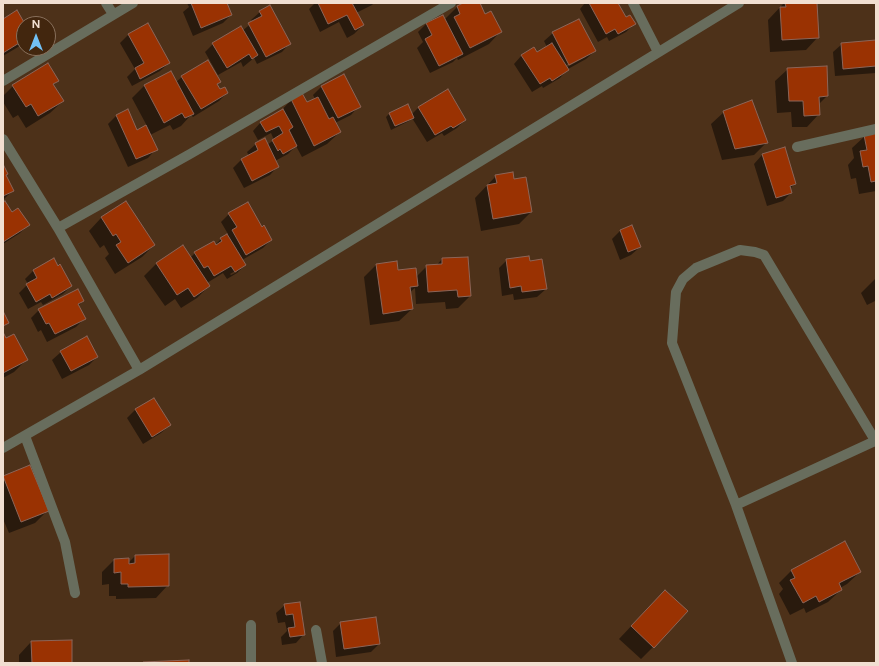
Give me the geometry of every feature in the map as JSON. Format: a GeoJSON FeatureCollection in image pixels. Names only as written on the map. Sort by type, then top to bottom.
{"type":"FeatureCollection","features":[{"type":"Feature","properties":{"kind":"street"},"geometry":{"type":"LineString","coordinates":[[106,3],[113,14]]}},
{"type":"Feature","properties":{"kind":"street"},"geometry":{"type":"LineString","coordinates":[[3,81],[133,3]]}},
{"type":"Feature","properties":{"kind":"street"},"geometry":{"type":"LineString","coordinates":[[58,228],[190,154],[451,3]]}},
{"type":"Feature","properties":{"kind":"street"},"geometry":{"type":"LineString","coordinates":[[633,3],[658,52]]}},
{"type":"Feature","properties":{"kind":"street"},"geometry":{"type":"LineString","coordinates":[[3,448],[139,370],[739,3]]}},
{"type":"Feature","properties":{"kind":"street"},"geometry":{"type":"LineString","coordinates":[[797,147],[876,130]]}},
{"type":"Feature","properties":{"kind":"street"},"geometry":{"type":"LineString","coordinates":[[3,138],[58,228],[139,370]]}},
{"type":"Feature","properties":{"kind":"street"},"geometry":{"type":"LineString","coordinates":[[736,505],[876,442],[764,255],[740,250],[696,268],[684,280],[676,292],[672,343],[736,505],[792,663]]}},
{"type":"Feature","properties":{"kind":"street"},"geometry":{"type":"LineString","coordinates":[[25,436],[65,542],[76,593]]}},
{"type":"Feature","properties":{"kind":"street"},"geometry":{"type":"LineString","coordinates":[[251,625],[251,663]]}},
{"type":"Feature","properties":{"kind":"street"},"geometry":{"type":"LineString","coordinates":[[316,630],[322,663]]}},
{"type":"Feature","properties":{"kind":"building"},"geometry":{"type":"Polygon","coordinates":[[[191,3],[227,3],[232,15],[201,28],[191,3]]]}},
{"type":"Feature","properties":{"kind":"building"},"geometry":{"type":"Polygon","coordinates":[[[318,3],[352,3],[364,25],[355,30],[347,15],[328,24],[318,3]]]}},
{"type":"Feature","properties":{"kind":"building"},"geometry":{"type":"Polygon","coordinates":[[[463,3],[480,3],[485,14],[491,11],[502,32],[470,48],[454,17],[460,14],[457,6],[463,3]]]}},
{"type":"Feature","properties":{"kind":"building"},"geometry":{"type":"Polygon","coordinates":[[[589,3],[618,3],[626,17],[630,15],[636,24],[618,34],[615,29],[606,34],[589,3]]]}},
{"type":"Feature","properties":{"kind":"building"},"geometry":{"type":"Polygon","coordinates":[[[785,3],[817,3],[819,38],[782,40],[780,7],[786,7],[785,3]]]}},
{"type":"Feature","properties":{"kind":"building"},"geometry":{"type":"Polygon","coordinates":[[[270,5],[291,44],[266,57],[248,23],[262,16],[259,11],[270,5]]]}},
{"type":"Feature","properties":{"kind":"building"},"geometry":{"type":"Polygon","coordinates":[[[17,10],[20,16],[16,16],[16,45],[3,53],[3,19],[17,10]]]}},
{"type":"Feature","properties":{"kind":"building"},"geometry":{"type":"Polygon","coordinates":[[[443,15],[463,54],[439,66],[425,39],[432,35],[426,23],[443,15]]]}},
{"type":"Feature","properties":{"kind":"building"},"geometry":{"type":"Polygon","coordinates":[[[579,19],[596,51],[569,65],[552,32],[579,19]]]}},
{"type":"Feature","properties":{"kind":"building"},"geometry":{"type":"Polygon","coordinates":[[[148,23],[170,63],[140,79],[135,68],[144,63],[128,34],[148,23]]]}},
{"type":"Feature","properties":{"kind":"building"},"geometry":{"type":"Polygon","coordinates":[[[241,26],[258,55],[252,59],[249,54],[227,68],[212,43],[241,26]]]}},
{"type":"Feature","properties":{"kind":"building"},"geometry":{"type":"Polygon","coordinates":[[[876,40],[876,66],[843,69],[841,43],[876,40]]]}},
{"type":"Feature","properties":{"kind":"building"},"geometry":{"type":"Polygon","coordinates":[[[552,43],[569,70],[552,81],[550,78],[540,84],[521,55],[534,47],[537,52],[552,43]]]}},
{"type":"Feature","properties":{"kind":"building"},"geometry":{"type":"Polygon","coordinates":[[[208,60],[221,82],[217,84],[220,89],[225,87],[228,93],[201,109],[181,76],[208,60]]]}},
{"type":"Feature","properties":{"kind":"building"},"geometry":{"type":"Polygon","coordinates":[[[48,63],[59,81],[53,84],[64,101],[38,116],[31,104],[26,107],[12,85],[48,63]]]}},
{"type":"Feature","properties":{"kind":"building"},"geometry":{"type":"Polygon","coordinates":[[[827,66],[828,96],[819,97],[820,115],[804,116],[803,101],[789,101],[787,68],[827,66]]]}},
{"type":"Feature","properties":{"kind":"building"},"geometry":{"type":"Polygon","coordinates":[[[171,71],[194,114],[185,118],[182,113],[164,123],[144,85],[171,71]]]}},
{"type":"Feature","properties":{"kind":"building"},"geometry":{"type":"Polygon","coordinates":[[[344,74],[361,107],[338,118],[321,86],[344,74]]]}},
{"type":"Feature","properties":{"kind":"building"},"geometry":{"type":"Polygon","coordinates":[[[448,89],[466,120],[453,128],[451,126],[435,135],[418,107],[448,89]]]}},
{"type":"Feature","properties":{"kind":"building"},"geometry":{"type":"Polygon","coordinates":[[[302,93],[307,102],[318,97],[329,119],[333,117],[341,132],[314,146],[291,99],[302,93]]]}},
{"type":"Feature","properties":{"kind":"building"},"geometry":{"type":"Polygon","coordinates":[[[752,100],[768,143],[735,149],[723,111],[752,100]]]}},
{"type":"Feature","properties":{"kind":"building"},"geometry":{"type":"Polygon","coordinates":[[[408,104],[414,118],[395,126],[389,113],[408,104]]]}},
{"type":"Feature","properties":{"kind":"building"},"geometry":{"type":"Polygon","coordinates":[[[128,109],[137,130],[146,125],[158,150],[136,159],[116,115],[128,109]]]}},
{"type":"Feature","properties":{"kind":"building"},"geometry":{"type":"Polygon","coordinates":[[[283,109],[293,127],[289,130],[297,146],[283,154],[280,149],[278,151],[272,140],[283,133],[279,126],[266,132],[260,122],[283,109]]]}},
{"type":"Feature","properties":{"kind":"building"},"geometry":{"type":"Polygon","coordinates":[[[876,133],[876,181],[871,182],[868,166],[863,167],[860,151],[867,150],[864,135],[876,133]]]}},
{"type":"Feature","properties":{"kind":"building"},"geometry":{"type":"Polygon","coordinates":[[[265,138],[279,167],[252,181],[241,159],[258,150],[255,143],[265,138]]]}},
{"type":"Feature","properties":{"kind":"building"},"geometry":{"type":"Polygon","coordinates":[[[785,147],[796,184],[790,186],[792,193],[776,198],[762,154],[785,147]]]}},
{"type":"Feature","properties":{"kind":"building"},"geometry":{"type":"Polygon","coordinates":[[[3,164],[8,174],[6,175],[14,191],[3,196],[3,164]]]}},
{"type":"Feature","properties":{"kind":"building"},"geometry":{"type":"Polygon","coordinates":[[[513,172],[514,179],[526,177],[532,212],[493,219],[487,185],[497,183],[495,175],[513,172]]]}},
{"type":"Feature","properties":{"kind":"building"},"geometry":{"type":"Polygon","coordinates":[[[5,201],[12,212],[18,208],[30,225],[3,242],[3,202],[5,201]]]}},
{"type":"Feature","properties":{"kind":"building"},"geometry":{"type":"Polygon","coordinates":[[[126,201],[155,245],[128,263],[116,245],[121,242],[116,234],[113,236],[101,217],[126,201]]]}},
{"type":"Feature","properties":{"kind":"building"},"geometry":{"type":"Polygon","coordinates":[[[248,202],[262,227],[264,225],[272,240],[246,255],[232,230],[237,227],[228,213],[248,202]]]}},
{"type":"Feature","properties":{"kind":"building"},"geometry":{"type":"Polygon","coordinates":[[[632,225],[641,247],[628,252],[620,230],[632,225]]]}},
{"type":"Feature","properties":{"kind":"building"},"geometry":{"type":"Polygon","coordinates":[[[227,234],[246,265],[235,272],[231,266],[214,276],[208,266],[204,268],[194,252],[214,241],[216,245],[222,241],[220,238],[227,234]]]}},
{"type":"Feature","properties":{"kind":"building"},"geometry":{"type":"Polygon","coordinates":[[[183,245],[210,286],[194,297],[188,288],[177,295],[156,263],[183,245]]]}},
{"type":"Feature","properties":{"kind":"building"},"geometry":{"type":"Polygon","coordinates":[[[529,256],[530,261],[542,259],[547,289],[522,292],[521,286],[510,288],[506,259],[529,256]]]}},
{"type":"Feature","properties":{"kind":"building"},"geometry":{"type":"Polygon","coordinates":[[[468,257],[471,296],[458,297],[457,290],[428,292],[426,265],[442,264],[442,258],[468,257]]]}},
{"type":"Feature","properties":{"kind":"building"},"geometry":{"type":"Polygon","coordinates":[[[54,258],[58,266],[60,264],[72,286],[52,298],[50,294],[36,302],[26,284],[37,278],[33,270],[54,258]]]}},
{"type":"Feature","properties":{"kind":"building"},"geometry":{"type":"Polygon","coordinates":[[[397,261],[398,270],[416,268],[418,286],[410,287],[413,309],[383,314],[376,264],[397,261]]]}},
{"type":"Feature","properties":{"kind":"building"},"geometry":{"type":"Polygon","coordinates":[[[78,289],[84,301],[78,304],[86,319],[55,334],[49,323],[46,324],[38,309],[78,289]]]}},
{"type":"Feature","properties":{"kind":"building"},"geometry":{"type":"Polygon","coordinates":[[[3,311],[9,323],[3,326],[3,311]]]}},
{"type":"Feature","properties":{"kind":"building"},"geometry":{"type":"Polygon","coordinates":[[[3,332],[6,338],[14,334],[28,360],[3,373],[3,332]]]}},
{"type":"Feature","properties":{"kind":"building"},"geometry":{"type":"Polygon","coordinates":[[[87,336],[98,357],[71,371],[60,351],[87,336]]]}},
{"type":"Feature","properties":{"kind":"building"},"geometry":{"type":"Polygon","coordinates":[[[154,398],[171,425],[152,437],[135,409],[154,398]]]}},
{"type":"Feature","properties":{"kind":"building"},"geometry":{"type":"Polygon","coordinates":[[[30,465],[49,511],[21,522],[3,476],[30,465]]]}},
{"type":"Feature","properties":{"kind":"building"},"geometry":{"type":"Polygon","coordinates":[[[845,541],[861,572],[839,583],[842,590],[819,602],[816,596],[803,603],[790,580],[795,578],[791,570],[845,541]]]}},
{"type":"Feature","properties":{"kind":"building"},"geometry":{"type":"Polygon","coordinates":[[[169,554],[169,586],[128,587],[128,584],[121,584],[121,572],[114,573],[114,559],[129,558],[129,564],[135,563],[135,555],[169,554]]]}},
{"type":"Feature","properties":{"kind":"building"},"geometry":{"type":"Polygon","coordinates":[[[665,590],[688,611],[654,648],[631,626],[665,590]]]}},
{"type":"Feature","properties":{"kind":"building"},"geometry":{"type":"Polygon","coordinates":[[[300,602],[305,635],[290,637],[288,628],[295,627],[293,614],[286,615],[284,604],[300,602]]]}},
{"type":"Feature","properties":{"kind":"building"},"geometry":{"type":"Polygon","coordinates":[[[376,617],[380,644],[344,649],[340,622],[376,617]]]}},
{"type":"Feature","properties":{"kind":"building"},"geometry":{"type":"Polygon","coordinates":[[[72,640],[72,663],[32,663],[31,641],[72,640]]]}},
{"type":"Feature","properties":{"kind":"building"},"geometry":{"type":"Polygon","coordinates":[[[189,660],[189,663],[143,663],[143,662],[189,660]]]}}]}
